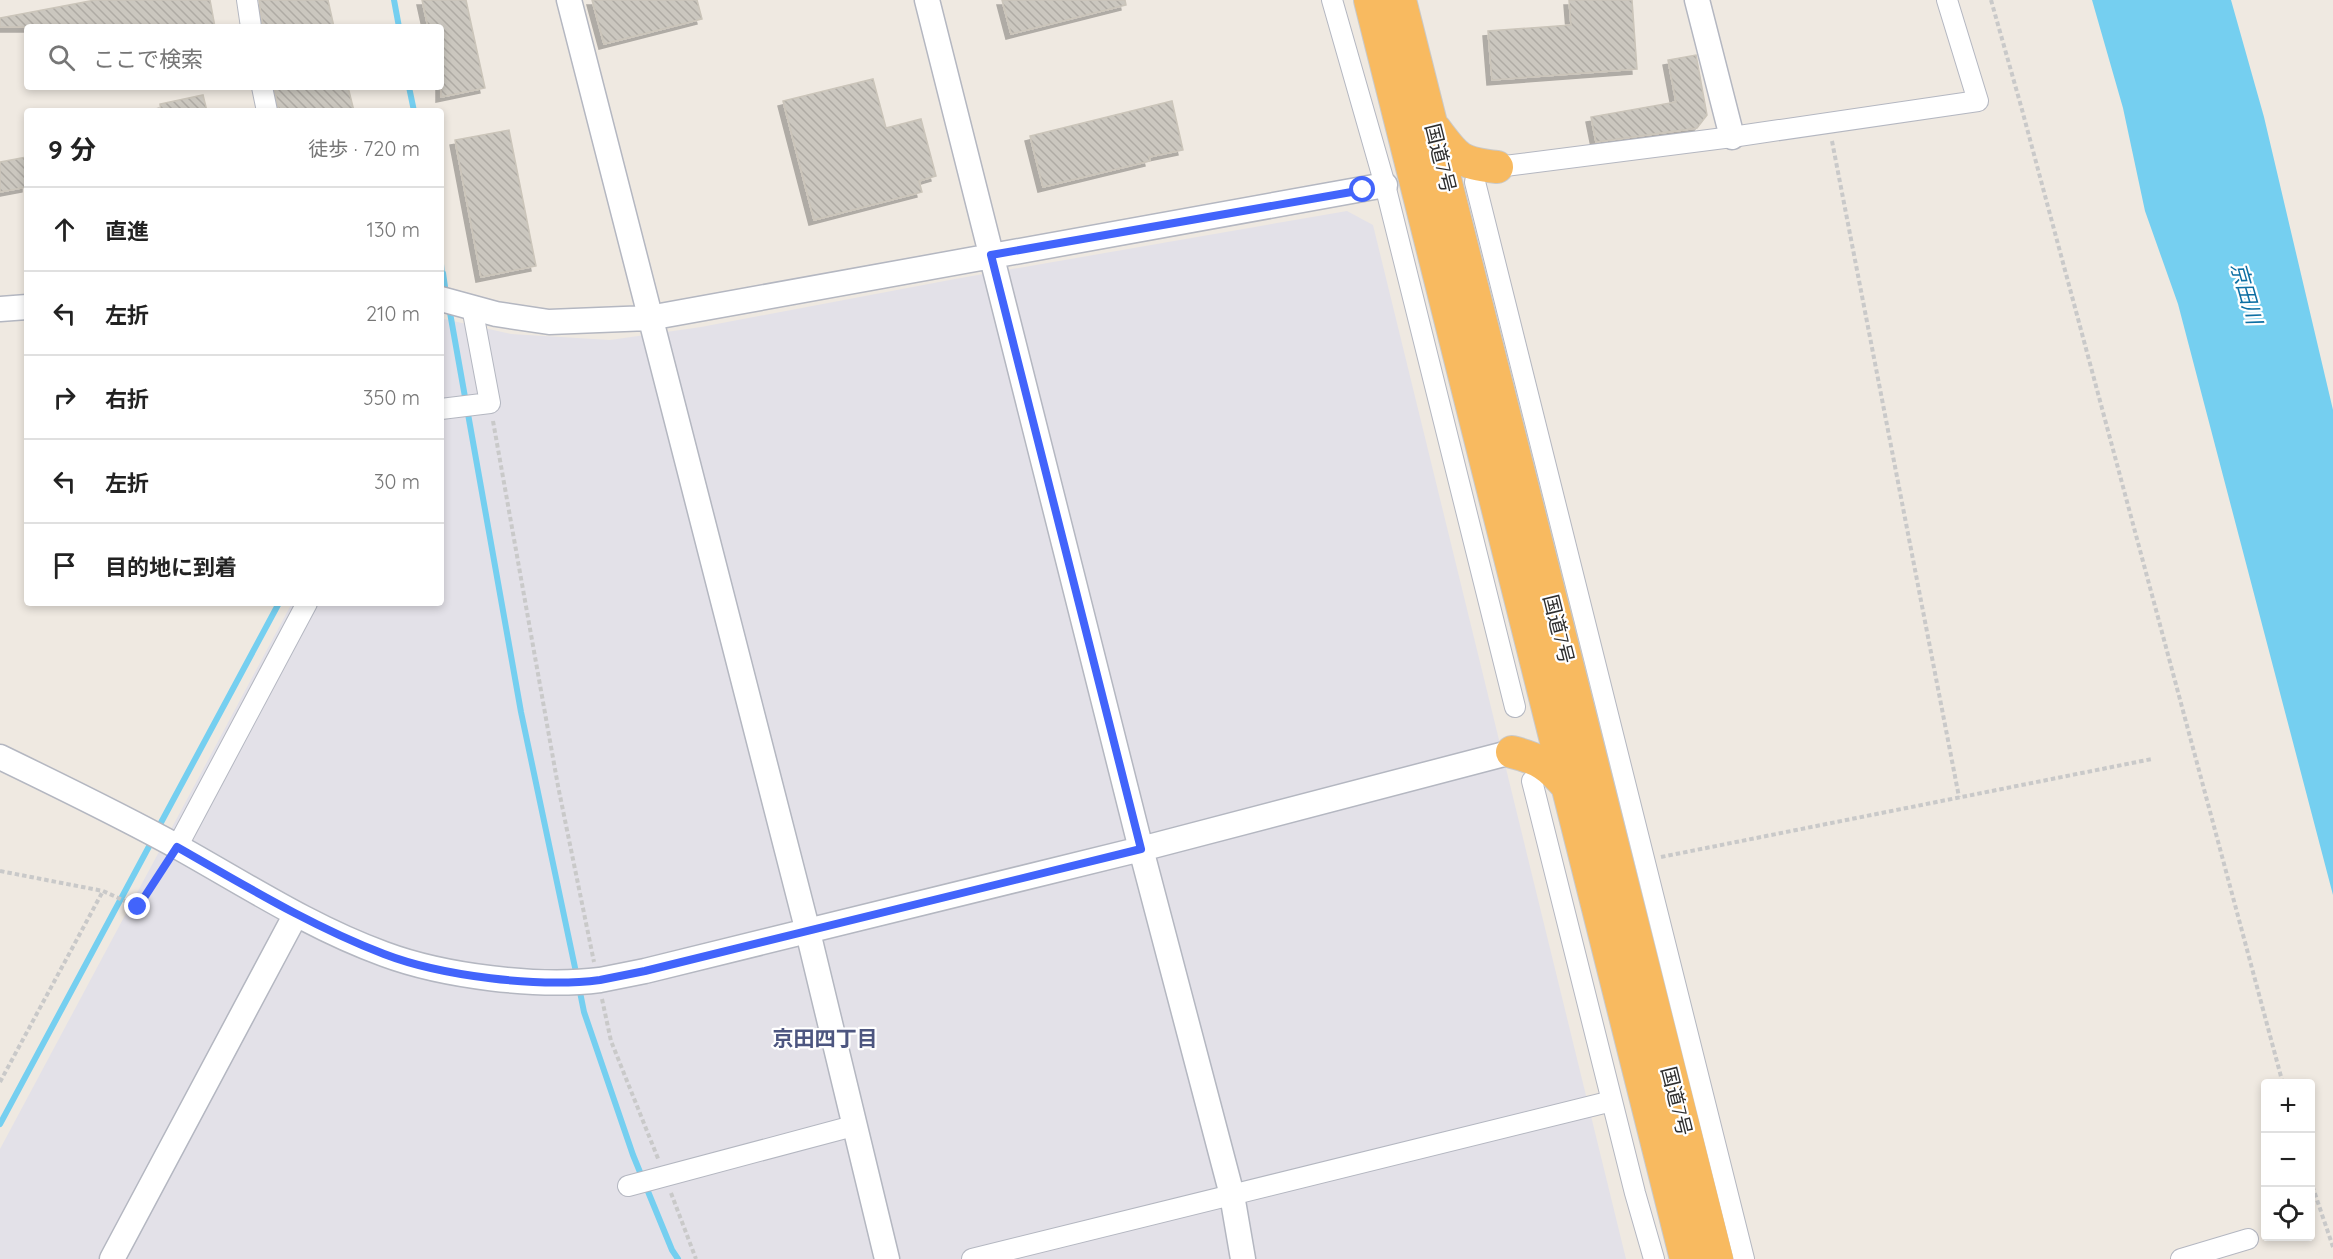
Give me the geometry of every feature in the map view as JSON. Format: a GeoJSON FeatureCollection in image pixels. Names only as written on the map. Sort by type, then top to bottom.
{"type":"FeatureCollection","features":[{"type":"Feature","properties":{"kind":"highway","name":"国道7号"},"geometry":{"type":"LineString","coordinates":[[1370,0],[1686,1259]]}},
{"type":"Feature","properties":{"kind":"highway","name":"国道7号"},"geometry":{"type":"LineString","coordinates":[[1400,0],[1717,1259]]}},
{"type":"Feature","properties":{"kind":"highway"},"geometry":{"type":"LineString","coordinates":[[1433,126],[1453,154],[1486,175],[1464,200],[1457,223]]}},
{"type":"Feature","properties":{"kind":"highway"},"geometry":{"type":"LineString","coordinates":[[1512,752],[1534,739],[1541,724],[1545,698]]}},
{"type":"Feature","properties":{"kind":"highway"},"geometry":{"type":"LineString","coordinates":[[1512,752],[1536,758],[1552,768],[1568,787]]}},
{"type":"Feature","properties":{"kind":"street"},"geometry":{"type":"LineString","coordinates":[[247,0],[251,24]]}},
{"type":"Feature","properties":{"kind":"street"},"geometry":{"type":"LineString","coordinates":[[569,0],[808,932],[853,1126],[887,1259]]}},
{"type":"Feature","properties":{"kind":"street"},"geometry":{"type":"LineString","coordinates":[[927,0],[1141,849],[1232,1195],[1243,1259]]}},
{"type":"Feature","properties":{"kind":"street"},"geometry":{"type":"LineString","coordinates":[[1332,0],[1385,185],[1515,707]]}},
{"type":"Feature","properties":{"kind":"street"},"geometry":{"type":"LineString","coordinates":[[1697,0],[1732,137]]}},
{"type":"Feature","properties":{"kind":"street"},"geometry":{"type":"LineString","coordinates":[[1744,1259],[1646,860],[1486,175],[1978,101],[1947,0]]}},
{"type":"Feature","properties":{"kind":"street"},"geometry":{"type":"LineString","coordinates":[[263,90],[266,108]]}},
{"type":"Feature","properties":{"kind":"street"},"geometry":{"type":"LineString","coordinates":[[457,303],[496,314],[549,322],[649,318],[1385,185]]}},
{"type":"Feature","properties":{"kind":"street"},"geometry":{"type":"LineString","coordinates":[[444,409],[490,403],[457,303]]}},
{"type":"Feature","properties":{"kind":"street"},"geometry":{"type":"LineString","coordinates":[[0,309],[24,307]]}},
{"type":"Feature","properties":{"kind":"street"},"geometry":{"type":"LineString","coordinates":[[162,839],[305,606]]}},
{"type":"Feature","properties":{"kind":"street"},"geometry":{"type":"LineString","coordinates":[[0,756],[162,839],[296,914],[385,954],[441,969],[494,979],[598,980],[808,932],[1141,849],[1512,752]]}},
{"type":"Feature","properties":{"kind":"street"},"geometry":{"type":"LineString","coordinates":[[1532,781],[1654,1259]]}},
{"type":"Feature","properties":{"kind":"street"},"geometry":{"type":"LineString","coordinates":[[112,1259],[296,914]]}},
{"type":"Feature","properties":{"kind":"street"},"geometry":{"type":"LineString","coordinates":[[972,1259],[1612,1101]]}},
{"type":"Feature","properties":{"kind":"street"},"geometry":{"type":"LineString","coordinates":[[628,1186],[853,1126]]}},
{"type":"Feature","properties":{"kind":"street"},"geometry":{"type":"LineString","coordinates":[[2181,1259],[2248,1239]]}},
{"type":"Feature","properties":{"kind":"path"},"geometry":{"type":"LineString","coordinates":[[1991,0],[2025,117],[2282,1079]]}},
{"type":"Feature","properties":{"kind":"path"},"geometry":{"type":"LineString","coordinates":[[1829,123],[1959,797]]}},
{"type":"Feature","properties":{"kind":"path"},"geometry":{"type":"LineString","coordinates":[[490,403],[558,786],[611,1041],[696,1259]]}},
{"type":"Feature","properties":{"kind":"path"},"geometry":{"type":"LineString","coordinates":[[1646,860],[2152,759]]}},
{"type":"Feature","properties":{"kind":"path"},"geometry":{"type":"LineString","coordinates":[[0,871],[103,891],[138,907],[162,839]]}},
{"type":"Feature","properties":{"kind":"path"},"geometry":{"type":"LineString","coordinates":[[0,1082],[103,891]]}},
{"type":"Feature","properties":{"kind":"path"},"geometry":{"type":"LineString","coordinates":[[2313,1187],[2333,1247]]}},
{"type":"Feature","properties":{"kind":"shaded area"},"geometry":{"type":"Polygon","coordinates":[[[1347,211],[1373,225],[1626,1259],[0,1259],[0,1149],[290,606],[444,606],[444,319],[511,334],[610,340],[701,327],[955,279],[1347,211]]]}},
{"type":"Feature","properties":{"kind":"water","name":"京田川"},"geometry":{"type":"Polygon","coordinates":[[[2092,0],[2231,0],[2264,117],[2333,410],[2333,895],[2178,304],[2145,211],[2123,108],[2092,0]]]}},
{"type":"Feature","properties":{"kind":"building"},"geometry":{"type":"Polygon","coordinates":[[[95,0],[210,0],[214,24],[24,24],[24,27],[0,27],[0,18],[95,0]]]}},
{"type":"Feature","properties":{"kind":"building"},"geometry":{"type":"Polygon","coordinates":[[[259,0],[328,0],[333,24],[263,24],[259,0]]]}},
{"type":"Feature","properties":{"kind":"building"},"geometry":{"type":"Polygon","coordinates":[[[422,0],[466,0],[485,88],[441,97],[441,90],[444,90],[444,24],[427,24],[422,0]]]}},
{"type":"Feature","properties":{"kind":"building"},"geometry":{"type":"Polygon","coordinates":[[[592,0],[697,0],[702,19],[604,44],[592,0]]]}},
{"type":"Feature","properties":{"kind":"building"},"geometry":{"type":"Polygon","coordinates":[[[1002,0],[1125,0],[1126,5],[1011,34],[1002,0]]]}},
{"type":"Feature","properties":{"kind":"building"},"geometry":{"type":"Polygon","coordinates":[[[1569,0],[1632,0],[1637,69],[1492,80],[1488,31],[1571,25],[1569,0]]]}},
{"type":"Feature","properties":{"kind":"building"},"geometry":{"type":"Polygon","coordinates":[[[1696,55],[1707,115],[1697,128],[1596,142],[1591,117],[1676,102],[1668,60],[1696,55]]]}},
{"type":"Feature","properties":{"kind":"building"},"geometry":{"type":"Polygon","coordinates":[[[873,79],[886,128],[921,119],[936,176],[919,181],[922,192],[814,220],[783,101],[873,79]]]}},
{"type":"Feature","properties":{"kind":"building"},"geometry":{"type":"Polygon","coordinates":[[[275,90],[349,90],[353,108],[278,108],[275,90]]]}},
{"type":"Feature","properties":{"kind":"building"},"geometry":{"type":"Polygon","coordinates":[[[203,95],[206,108],[161,108],[160,104],[203,95]]]}},
{"type":"Feature","properties":{"kind":"building"},"geometry":{"type":"Polygon","coordinates":[[[1172,101],[1183,150],[1149,157],[1150,161],[1043,187],[1030,136],[1172,101]]]}},
{"type":"Feature","properties":{"kind":"building"},"geometry":{"type":"Polygon","coordinates":[[[509,130],[536,266],[481,277],[455,140],[509,130]]]}},
{"type":"Feature","properties":{"kind":"building"},"geometry":{"type":"Polygon","coordinates":[[[24,158],[24,188],[0,192],[0,162],[24,158]]]}},
{"type":"Feature","properties":{"kind":"waterway"},"geometry":{"type":"LineString","coordinates":[[394,0],[398,24]]}},
{"type":"Feature","properties":{"kind":"waterway"},"geometry":{"type":"LineString","coordinates":[[410,90],[413,108]]}},
{"type":"Feature","properties":{"kind":"waterway"},"geometry":{"type":"LineString","coordinates":[[444,280],[446,294]]}},
{"type":"Feature","properties":{"kind":"waterway"},"geometry":{"type":"LineString","coordinates":[[449,307],[521,712],[577,977]]}},
{"type":"Feature","properties":{"kind":"waterway"},"geometry":{"type":"LineString","coordinates":[[157,830],[277,606]]}},
{"type":"Feature","properties":{"kind":"waterway"},"geometry":{"type":"LineString","coordinates":[[0,1124],[153,839]]}},
{"type":"Feature","properties":{"kind":"waterway"},"geometry":{"type":"LineString","coordinates":[[579,987],[584,1012],[633,1155],[672,1250],[678,1259]]}},
{"type":"Feature","properties":{"kind":"district","name":"京田四丁目"},"geometry":{"type":"Point","coordinates":[825,1038]}},
{"type":"Feature","properties":{"kind":"route"},"geometry":{"type":"LineString","coordinates":[[138,907],[177,847],[296,914],[385,954],[441,969],[494,979],[598,980],[808,932],[1141,849],[991,255],[1363,190]]}}]}
